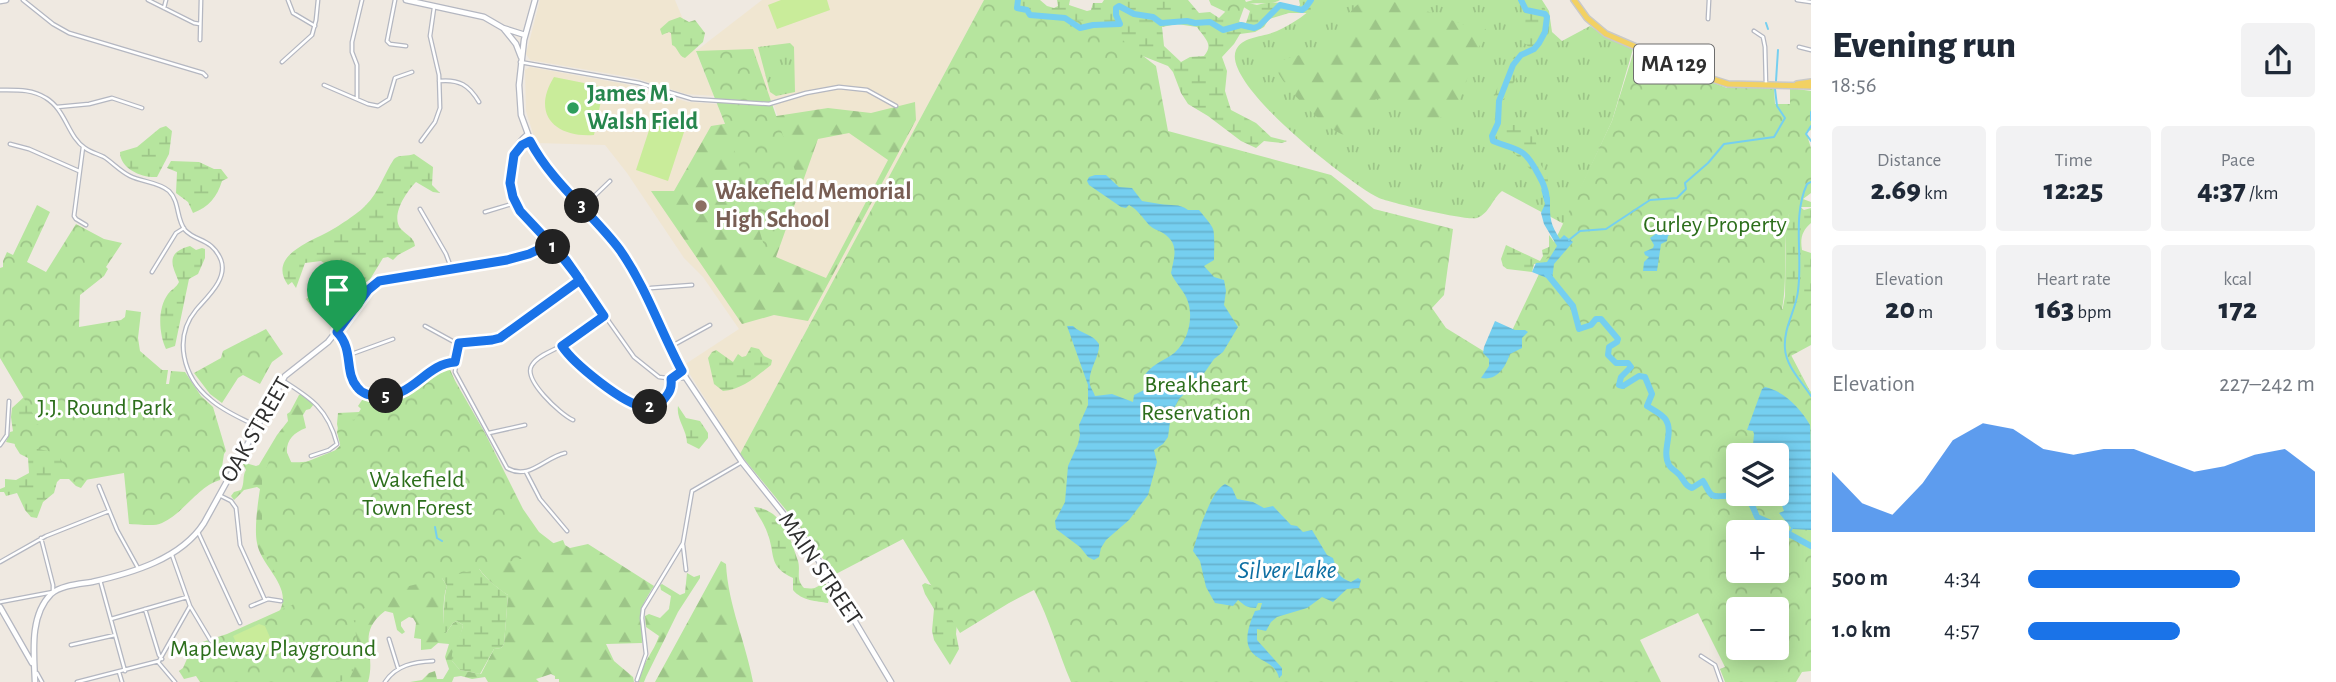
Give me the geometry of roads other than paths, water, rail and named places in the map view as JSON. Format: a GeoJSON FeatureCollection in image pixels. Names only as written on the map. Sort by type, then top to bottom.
{"type":"FeatureCollection","features":[{"type":"Feature","properties":{"kind":"main road"},"geometry":{"type":"LineString","coordinates":[[0,1],[6,0]]}},
{"type":"Feature","properties":{"kind":"main road"},"geometry":{"type":"LineString","coordinates":[[406,0],[484,17],[525,38]]}},
{"type":"Feature","properties":{"kind":"main road","name":"MAIN STREET"},"geometry":{"type":"LineString","coordinates":[[535,0],[521,60],[519,100],[530,141],[548,168],[620,251],[643,291],[685,378],[742,462],[813,551],[891,682]]}},
{"type":"Feature","properties":{"kind":"main road","name":"MA 129"},"geometry":{"type":"LineString","coordinates":[[1574,0],[1593,24],[1622,41],[1706,77],[1728,84],[1792,85],[1810,82]]}},
{"type":"Feature","properties":{"kind":"main road"},"geometry":{"type":"LineString","coordinates":[[503,29],[512,38],[521,60]]}},
{"type":"Feature","properties":{"kind":"main road"},"geometry":{"type":"LineString","coordinates":[[512,38],[525,38]]}},
{"type":"Feature","properties":{"kind":"main road"},"geometry":{"type":"LineString","coordinates":[[527,135],[516,146],[510,186],[515,203],[550,244]]}},
{"type":"Feature","properties":{"kind":"main road"},"geometry":{"type":"LineString","coordinates":[[514,155],[522,145],[530,141]]}},
{"type":"Feature","properties":{"kind":"main road","name":"OAK STREET"},"geometry":{"type":"LineString","coordinates":[[53,592],[138,568],[185,546],[198,532],[282,380],[292,369],[323,347],[368,290],[379,281],[514,258],[550,244]]}},
{"type":"Feature","properties":{"kind":"main road"},"geometry":{"type":"LineString","coordinates":[[35,682],[37,621],[53,592]]}},
{"type":"Feature","properties":{"kind":"main road"},"geometry":{"type":"LineString","coordinates":[[0,605],[34,667]]}},
{"type":"Feature","properties":{"kind":"street"},"geometry":{"type":"LineString","coordinates":[[23,0],[55,26],[69,33],[202,72],[206,76]]}},
{"type":"Feature","properties":{"kind":"street"},"geometry":{"type":"LineString","coordinates":[[148,0],[200,24]]}},
{"type":"Feature","properties":{"kind":"street"},"geometry":{"type":"LineString","coordinates":[[164,8],[166,0]]}},
{"type":"Feature","properties":{"kind":"street"},"geometry":{"type":"LineString","coordinates":[[200,40],[201,0]]}},
{"type":"Feature","properties":{"kind":"street"},"geometry":{"type":"LineString","coordinates":[[288,0],[293,13],[315,26]]}},
{"type":"Feature","properties":{"kind":"street"},"geometry":{"type":"LineString","coordinates":[[282,62],[291,52],[307,42],[315,26],[318,0]]}},
{"type":"Feature","properties":{"kind":"street"},"geometry":{"type":"LineString","coordinates":[[357,99],[358,65],[352,42],[362,0]]}},
{"type":"Feature","properties":{"kind":"street"},"geometry":{"type":"LineString","coordinates":[[396,0],[387,41],[389,44],[406,46]]}},
{"type":"Feature","properties":{"kind":"street"},"geometry":{"type":"LineString","coordinates":[[1708,19],[1709,0]]}},
{"type":"Feature","properties":{"kind":"street"},"geometry":{"type":"LineString","coordinates":[[1797,0],[1811,2]]}},
{"type":"Feature","properties":{"kind":"street"},"geometry":{"type":"LineString","coordinates":[[421,141],[438,115],[439,81],[430,36],[435,6]]}},
{"type":"Feature","properties":{"kind":"street"},"geometry":{"type":"LineString","coordinates":[[1754,31],[1763,37],[1766,85]]}},
{"type":"Feature","properties":{"kind":"street"},"geometry":{"type":"LineString","coordinates":[[1799,47],[1811,50]]}},
{"type":"Feature","properties":{"kind":"street"},"geometry":{"type":"LineString","coordinates":[[521,60],[639,83],[697,99],[769,104],[839,87],[867,90],[896,106]]}},
{"type":"Feature","properties":{"kind":"street"},"geometry":{"type":"LineString","coordinates":[[324,86],[374,106],[383,105],[390,97],[394,78],[412,72]]}},
{"type":"Feature","properties":{"kind":"street"},"geometry":{"type":"LineString","coordinates":[[439,81],[452,80],[461,83],[470,89],[479,102]]}},
{"type":"Feature","properties":{"kind":"street"},"geometry":{"type":"LineString","coordinates":[[0,90],[31,91],[52,102],[83,147],[104,157],[130,176],[167,190],[175,199],[184,228],[211,246],[221,259],[222,268],[210,296],[196,310],[185,333],[182,345],[186,366],[207,397],[256,426]]}},
{"type":"Feature","properties":{"kind":"street"},"geometry":{"type":"LineString","coordinates":[[57,107],[85,105],[112,98],[142,108]]}},
{"type":"Feature","properties":{"kind":"street"},"geometry":{"type":"LineString","coordinates":[[10,144],[29,149],[79,171]]}},
{"type":"Feature","properties":{"kind":"street"},"geometry":{"type":"LineString","coordinates":[[83,147],[75,218],[86,225]]}},
{"type":"Feature","properties":{"kind":"street"},"geometry":{"type":"LineString","coordinates":[[583,207],[610,181]]}},
{"type":"Feature","properties":{"kind":"street"},"geometry":{"type":"LineString","coordinates":[[485,212],[515,203]]}},
{"type":"Feature","properties":{"kind":"street"},"geometry":{"type":"LineString","coordinates":[[420,209],[452,270]]}},
{"type":"Feature","properties":{"kind":"street"},"geometry":{"type":"LineString","coordinates":[[152,272],[166,254],[176,233],[184,228]]}},
{"type":"Feature","properties":{"kind":"street"},"geometry":{"type":"LineString","coordinates":[[550,244],[566,260],[627,349],[639,362],[654,374],[671,379],[685,378]]}},
{"type":"Feature","properties":{"kind":"street"},"geometry":{"type":"LineString","coordinates":[[425,326],[459,343],[500,338],[580,280]]}},
{"type":"Feature","properties":{"kind":"street"},"geometry":{"type":"LineString","coordinates":[[643,291],[692,285]]}},
{"type":"Feature","properties":{"kind":"street"},"geometry":{"type":"LineString","coordinates":[[573,420],[561,413],[530,376],[530,367],[534,361],[562,346],[604,316]]}},
{"type":"Feature","properties":{"kind":"street"},"geometry":{"type":"LineString","coordinates":[[670,347],[709,325]]}},
{"type":"Feature","properties":{"kind":"street"},"geometry":{"type":"LineString","coordinates":[[337,332],[346,343],[357,387],[365,394],[399,394],[441,365],[455,362]]}},
{"type":"Feature","properties":{"kind":"street"},"geometry":{"type":"LineString","coordinates":[[349,355],[393,340]]}},
{"type":"Feature","properties":{"kind":"street"},"geometry":{"type":"LineString","coordinates":[[459,343],[455,372],[507,468],[526,472],[557,454],[565,453]]}},
{"type":"Feature","properties":{"kind":"street"},"geometry":{"type":"LineString","coordinates":[[562,346],[571,358],[591,375],[642,407],[654,406],[663,401],[671,390],[671,379]]}},
{"type":"Feature","properties":{"kind":"street"},"geometry":{"type":"LineString","coordinates":[[671,379],[682,371]]}},
{"type":"Feature","properties":{"kind":"street"},"geometry":{"type":"LineString","coordinates":[[282,380],[315,401],[331,427],[337,444],[311,456]]}},
{"type":"Feature","properties":{"kind":"street"},"geometry":{"type":"LineString","coordinates":[[0,444],[6,435],[9,401]]}},
{"type":"Feature","properties":{"kind":"street"},"geometry":{"type":"LineString","coordinates":[[489,433],[525,425]]}},
{"type":"Feature","properties":{"kind":"street"},"geometry":{"type":"LineString","coordinates":[[686,570],[683,543],[693,490],[742,462]]}},
{"type":"Feature","properties":{"kind":"street"},"geometry":{"type":"LineString","coordinates":[[526,472],[540,499],[567,531]]}},
{"type":"Feature","properties":{"kind":"street"},"geometry":{"type":"LineString","coordinates":[[99,486],[109,512],[138,568]]}},
{"type":"Feature","properties":{"kind":"street"},"geometry":{"type":"LineString","coordinates":[[219,495],[235,507],[240,545],[265,600]]}},
{"type":"Feature","properties":{"kind":"street"},"geometry":{"type":"LineString","coordinates":[[0,562],[41,538],[109,512]]}},
{"type":"Feature","properties":{"kind":"street"},"geometry":{"type":"LineString","coordinates":[[198,532],[240,623]]}},
{"type":"Feature","properties":{"kind":"street"},"geometry":{"type":"LineString","coordinates":[[0,605],[53,592],[41,538]]}},
{"type":"Feature","properties":{"kind":"street"},"geometry":{"type":"LineString","coordinates":[[637,680],[646,654],[642,618],[644,607],[683,543]]}},
{"type":"Feature","properties":{"kind":"street"},"geometry":{"type":"LineString","coordinates":[[172,554],[190,606],[211,641]]}},
{"type":"Feature","properties":{"kind":"street"},"geometry":{"type":"LineString","coordinates":[[100,580],[125,671]]}},
{"type":"Feature","properties":{"kind":"street"},"geometry":{"type":"LineString","coordinates":[[111,619],[187,597]]}},
{"type":"Feature","properties":{"kind":"street"},"geometry":{"type":"LineString","coordinates":[[251,606],[265,600],[281,601]]}},
{"type":"Feature","properties":{"kind":"street"},"geometry":{"type":"LineString","coordinates":[[77,682],[160,660],[190,606]]}},
{"type":"Feature","properties":{"kind":"street"},"geometry":{"type":"LineString","coordinates":[[145,609],[160,660],[175,682]]}},
{"type":"Feature","properties":{"kind":"street"},"geometry":{"type":"LineString","coordinates":[[72,645],[115,635]]}},
{"type":"Feature","properties":{"kind":"street"},"geometry":{"type":"LineString","coordinates":[[389,639],[398,668]]}},
{"type":"Feature","properties":{"kind":"street"},"geometry":{"type":"LineString","coordinates":[[1701,656],[1715,665],[1721,682]]}},
{"type":"Feature","properties":{"kind":"street"},"geometry":{"type":"LineString","coordinates":[[385,682],[398,668],[433,661]]}},
{"type":"Feature","properties":{"kind":"street"},"geometry":{"type":"LineString","coordinates":[[34,667],[42,682]]}},
{"type":"Feature","properties":{"kind":"street"},"geometry":{"type":"LineString","coordinates":[[119,672],[122,682]]}},
{"type":"Feature","properties":{"kind":"water"},"geometry":{"type":"Polygon","coordinates":[[[1106,175],[1119,187],[1132,188],[1142,201],[1199,210],[1212,227],[1214,235],[1214,260],[1204,266],[1214,277],[1224,280],[1224,305],[1238,327],[1223,352],[1179,399],[1171,414],[1168,437],[1154,450],[1157,462],[1148,495],[1129,520],[1106,540],[1099,557],[1094,560],[1056,529],[1055,521],[1065,502],[1068,466],[1078,444],[1079,425],[1088,405],[1088,385],[1067,326],[1073,326],[1099,344],[1090,380],[1095,396],[1112,394],[1133,402],[1134,395],[1146,389],[1144,376],[1181,346],[1188,332],[1190,317],[1187,298],[1171,273],[1175,251],[1172,242],[1132,207],[1121,207],[1089,185],[1089,177],[1106,175]]]}},
{"type":"Feature","properties":{"kind":"water"},"geometry":{"type":"Polygon","coordinates":[[[1541,189],[1550,198],[1551,219],[1556,233],[1560,239],[1564,235],[1573,242],[1554,264],[1552,280],[1532,272],[1536,263],[1547,262],[1557,246],[1544,224],[1541,213],[1545,204],[1541,189]]]}},
{"type":"Feature","properties":{"kind":"water"},"geometry":{"type":"Polygon","coordinates":[[[1658,232],[1671,234],[1667,241],[1661,244],[1657,271],[1643,271],[1644,262],[1649,257],[1644,252],[1653,248],[1650,238],[1658,232]]]}},
{"type":"Feature","properties":{"kind":"water"},"geometry":{"type":"Polygon","coordinates":[[[1495,321],[1515,330],[1528,332],[1522,338],[1522,348],[1510,354],[1500,372],[1492,377],[1481,378],[1489,366],[1489,359],[1483,353],[1495,321]]]}},
{"type":"Feature","properties":{"kind":"water"},"geometry":{"type":"Polygon","coordinates":[[[1765,387],[1779,392],[1802,413],[1810,425],[1811,530],[1792,529],[1789,520],[1785,520],[1779,513],[1784,511],[1782,506],[1789,506],[1789,443],[1753,443],[1753,431],[1747,430],[1765,387]]]}},
{"type":"Feature","properties":{"kind":"water","name":"Silver Lake"},"geometry":{"type":"Polygon","coordinates":[[[1225,484],[1232,488],[1237,499],[1253,502],[1264,508],[1273,506],[1291,525],[1297,526],[1303,532],[1312,530],[1327,555],[1333,558],[1340,575],[1351,582],[1358,578],[1361,580],[1359,588],[1347,589],[1333,602],[1322,597],[1307,608],[1277,617],[1266,631],[1257,629],[1257,640],[1282,668],[1279,678],[1270,664],[1250,650],[1249,629],[1255,611],[1260,610],[1262,603],[1258,603],[1256,608],[1246,606],[1238,600],[1233,606],[1215,603],[1206,587],[1200,561],[1193,551],[1210,504],[1225,484]]]}},
{"type":"Feature","properties":{"kind":"waterway"},"geometry":{"type":"LineString","coordinates":[[1018,0],[1017,8],[1027,10],[1030,15],[1065,18],[1080,28],[1120,24],[1116,15],[1116,8],[1119,6],[1134,14],[1153,17],[1161,23],[1210,22],[1223,30],[1241,25],[1254,28],[1280,5],[1302,10],[1311,0]]}},
{"type":"Feature","properties":{"kind":"waterway"},"geometry":{"type":"LineString","coordinates":[[1521,0],[1526,10],[1545,14],[1545,32],[1534,49],[1521,55],[1513,65],[1499,101],[1498,123],[1492,136],[1493,141],[1520,151],[1528,158],[1542,182],[1547,199]]}},
{"type":"Feature","properties":{"kind":"waterway"},"geometry":{"type":"LineString","coordinates":[[1766,23],[1768,29]]}},
{"type":"Feature","properties":{"kind":"waterway"},"geometry":{"type":"LineString","coordinates":[[1776,81],[1778,50]]}},
{"type":"Feature","properties":{"kind":"waterway"},"geometry":{"type":"LineString","coordinates":[[1569,240],[1580,231],[1606,229],[1650,200],[1677,198],[1686,189],[1685,183],[1708,163],[1724,144],[1774,137],[1785,118],[1777,106],[1775,89]]}},
{"type":"Feature","properties":{"kind":"waterway"},"geometry":{"type":"LineString","coordinates":[[1811,112],[1811,120]]}},
{"type":"Feature","properties":{"kind":"waterway"},"geometry":{"type":"LineString","coordinates":[[1811,126],[1806,134],[1811,141]]}},
{"type":"Feature","properties":{"kind":"waterway"},"geometry":{"type":"LineString","coordinates":[[1811,182],[1807,184],[1800,210],[1798,291],[1785,341],[1788,362],[1811,396]]}},
{"type":"Feature","properties":{"kind":"waterway"},"geometry":{"type":"LineString","coordinates":[[1547,274],[1573,306],[1579,329],[1601,319],[1618,339],[1609,347],[1608,355],[1616,363],[1628,363],[1631,367],[1621,377],[1619,385],[1623,386],[1639,376],[1645,377],[1652,394],[1647,406],[1662,416],[1668,425],[1666,454],[1670,466],[1692,488],[1703,481],[1713,496],[1737,495],[1746,498],[1757,517],[1764,520]]}},
{"type":"Feature","properties":{"kind":"waterway"},"geometry":{"type":"LineString","coordinates":[[435,527],[437,538],[442,541]]}},
{"type":"Feature","properties":{"kind":"waterway"},"geometry":{"type":"LineString","coordinates":[[1789,534],[1792,528]]}},
{"type":"Feature","properties":{"kind":"waterway"},"geometry":{"type":"LineString","coordinates":[[1789,534],[1811,546]]}},
{"type":"Feature","properties":{"kind":"place","name":"James M. Walsh Field"},"geometry":{"type":"Point","coordinates":[573,108]}},
{"type":"Feature","properties":{"kind":"place","name":"Wakefield Memorial High School"},"geometry":{"type":"Point","coordinates":[701,206]}},
{"type":"Feature","properties":{"kind":"park label","name":"Curley Property"},"geometry":{"type":"Point","coordinates":[1715,225]}},
{"type":"Feature","properties":{"kind":"park label","name":"Breakheart Reservation"},"geometry":{"type":"Point","coordinates":[1196,399]}},
{"type":"Feature","properties":{"kind":"park label","name":"J.J. Round Park"},"geometry":{"type":"Point","coordinates":[105,408]}},
{"type":"Feature","properties":{"kind":"park label","name":"Wakefield Town Forest"},"geometry":{"type":"Point","coordinates":[417,494]}},
{"type":"Feature","properties":{"kind":"park label","name":"Mapleway Playground"},"geometry":{"type":"Point","coordinates":[273,649]}}]}
